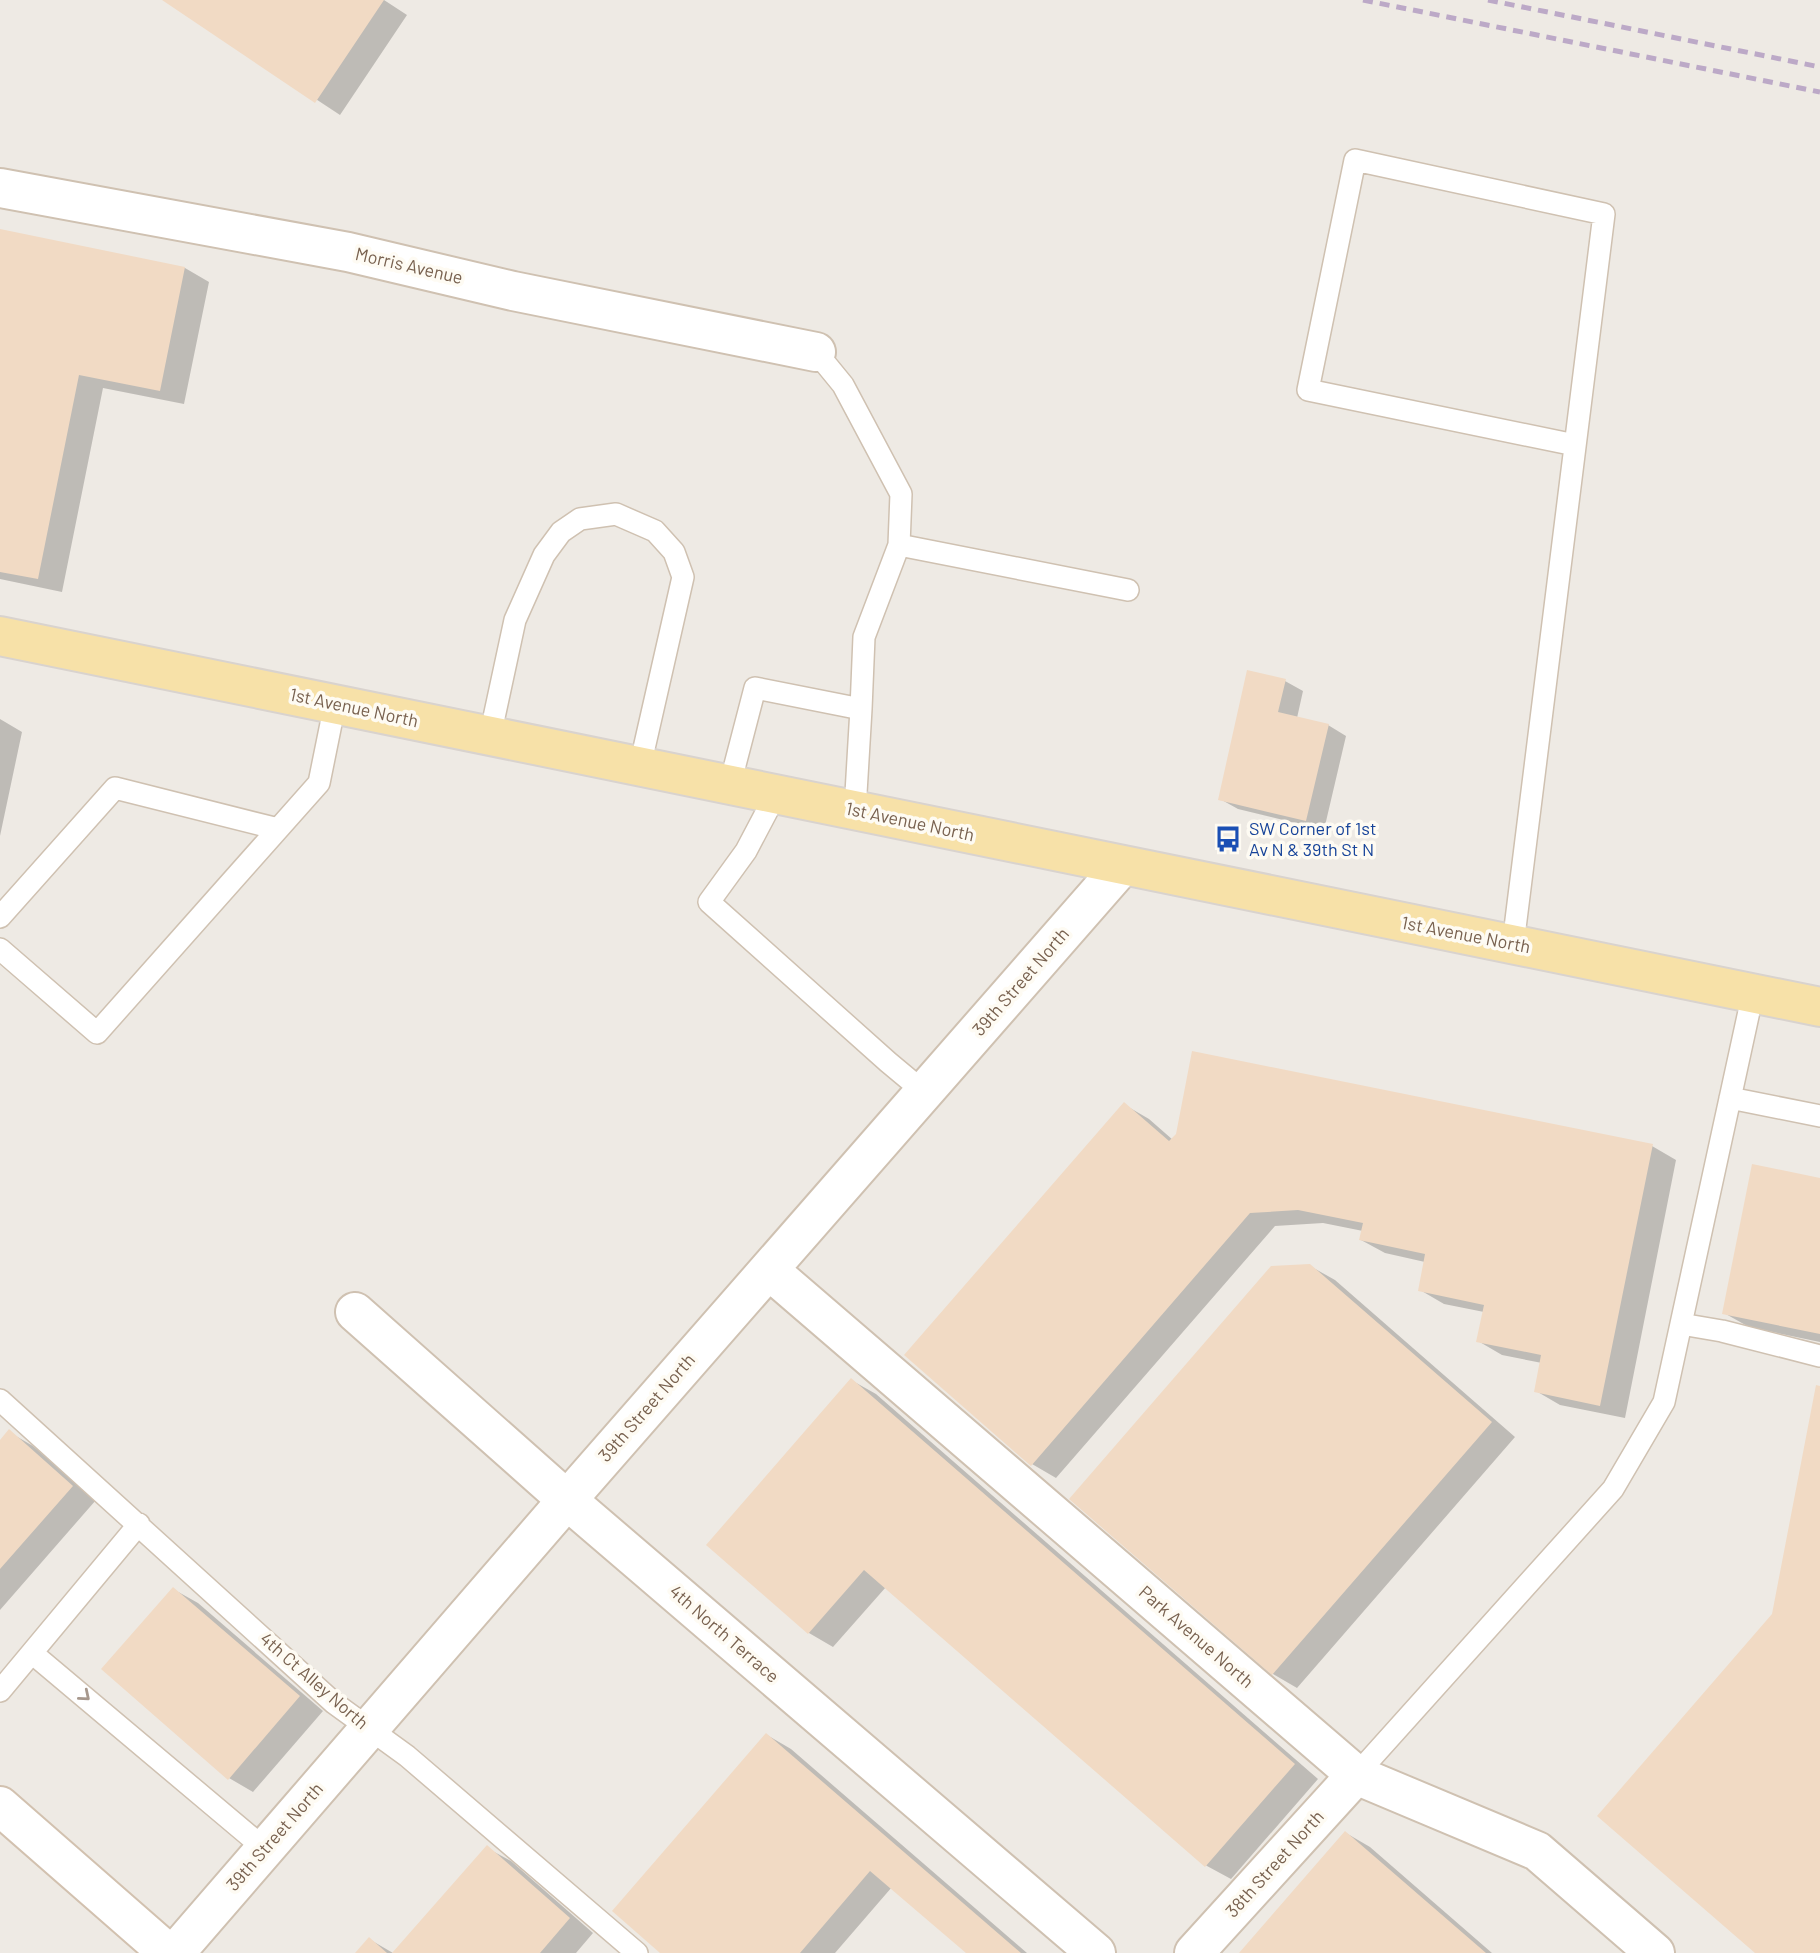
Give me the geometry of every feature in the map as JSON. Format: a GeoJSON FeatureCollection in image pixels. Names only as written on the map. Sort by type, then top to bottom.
{"type":"FeatureCollection","features":[{"type":"Feature","properties":{"kind":"main road","name":"1st Avenue North"},"geometry":{"type":"LineString","coordinates":[[0,636],[1820,1007]]}},
{"type":"Feature","properties":{"kind":"street","name":"Morris Avenue"},"geometry":{"type":"LineString","coordinates":[[0,188],[348,252],[513,291],[816,352]]}},
{"type":"Feature","properties":{"kind":"street","name":"39th Street North"},"geometry":{"type":"LineString","coordinates":[[175,1953],[1122,866]]}},
{"type":"Feature","properties":{"kind":"street","name":"Park Avenue North"},"geometry":{"type":"LineString","coordinates":[[769,1270],[1356,1776],[1537,1851],[1655,1953]]}},
{"type":"Feature","properties":{"kind":"street","name":"4th North Terrace"},"geometry":{"type":"LineString","coordinates":[[355,1312],[567,1500],[1096,1953]]}},
{"type":"Feature","properties":{"kind":"street","name":"38th Street North"},"geometry":{"type":"LineString","coordinates":[[1194,1953],[1356,1776]]}},
{"type":"Feature","properties":{"kind":"street"},"geometry":{"type":"LineString","coordinates":[[0,1806],[168,1953]]}},
{"type":"Feature","properties":{"kind":"lane"},"geometry":{"type":"LineString","coordinates":[[1513,944],[1604,214],[1355,160],[1308,390],[1575,445]]}},
{"type":"Feature","properties":{"kind":"lane"},"geometry":{"type":"LineString","coordinates":[[816,352],[843,385],[901,494],[899,545],[864,637],[855,810]]}},
{"type":"Feature","properties":{"kind":"lane"},"geometry":{"type":"LineString","coordinates":[[490,736],[515,620],[544,555],[561,531],[580,519],[616,514],[655,531],[674,552],[683,578],[640,766]]}},
{"type":"Feature","properties":{"kind":"lane"},"geometry":{"type":"LineString","coordinates":[[899,545],[1128,590]]}},
{"type":"Feature","properties":{"kind":"lane"},"geometry":{"type":"LineString","coordinates":[[730,784],[755,688],[861,709]]}},
{"type":"Feature","properties":{"kind":"lane"},"geometry":{"type":"LineString","coordinates":[[0,949],[97,1033],[319,783],[335,704]]}},
{"type":"Feature","properties":{"kind":"lane"},"geometry":{"type":"LineString","coordinates":[[0,916],[114,788],[278,829]]}},
{"type":"Feature","properties":{"kind":"lane"},"geometry":{"type":"LineString","coordinates":[[776,794],[746,851],[709,902],[887,1062],[924,1091]]}},
{"type":"Feature","properties":{"kind":"lane"},"geometry":{"type":"LineString","coordinates":[[1356,1776],[1613,1489],[1664,1402],[1753,993]]}},
{"type":"Feature","properties":{"kind":"lane"},"geometry":{"type":"LineString","coordinates":[[1730,1098],[1820,1116]]}},
{"type":"Feature","properties":{"kind":"lane"},"geometry":{"type":"LineString","coordinates":[[1681,1324],[1722,1331],[1820,1356]]}},
{"type":"Feature","properties":{"kind":"lane","name":"4th Ct Alley North"},"geometry":{"type":"LineString","coordinates":[[0,1400],[334,1703],[407,1756],[637,1953]]}},
{"type":"Feature","properties":{"kind":"lane"},"geometry":{"type":"LineString","coordinates":[[0,1691],[139,1524]]}},
{"type":"Feature","properties":{"kind":"lane"},"geometry":{"type":"LineString","coordinates":[[32,1653],[265,1849]]}},
{"type":"Feature","properties":{"kind":"shaded area"},"geometry":{"type":"Polygon","coordinates":[[[0,0],[1820,0],[1820,1953],[0,1953],[0,0]]]}},
{"type":"Feature","properties":{"kind":"building"},"geometry":{"type":"Polygon","coordinates":[[[162,0],[384,0],[315,103],[162,0]]]}},
{"type":"Feature","properties":{"kind":"building"},"geometry":{"type":"Polygon","coordinates":[[[0,229],[185,267],[160,391],[79,375],[38,579],[0,572],[0,229]]]}},
{"type":"Feature","properties":{"kind":"building"},"geometry":{"type":"Polygon","coordinates":[[[1247,670],[1286,679],[1278,712],[1329,724],[1306,821],[1218,800],[1247,670]]]}},
{"type":"Feature","properties":{"kind":"building"},"geometry":{"type":"Polygon","coordinates":[[[1192,1051],[1653,1144],[1600,1406],[1534,1392],[1541,1355],[1476,1342],[1484,1305],[1418,1291],[1425,1254],[1359,1240],[1363,1223],[1298,1210],[1250,1213],[1031,1466],[904,1355],[1124,1102],[1169,1141],[1176,1134],[1192,1051]]]}},
{"type":"Feature","properties":{"kind":"building"},"geometry":{"type":"Polygon","coordinates":[[[1752,1164],[1820,1178],[1820,1334],[1722,1314],[1752,1164]]]}},
{"type":"Feature","properties":{"kind":"building"},"geometry":{"type":"Polygon","coordinates":[[[1310,1264],[1492,1422],[1272,1675],[1069,1499],[1271,1266],[1310,1264]]]}},
{"type":"Feature","properties":{"kind":"building"},"geometry":{"type":"Polygon","coordinates":[[[851,1378],[1295,1764],[1205,1867],[864,1570],[808,1634],[706,1545],[851,1378]]]}},
{"type":"Feature","properties":{"kind":"building"},"geometry":{"type":"Polygon","coordinates":[[[1816,1385],[1820,1386],[1820,1953],[1755,1953],[1597,1816],[1772,1614],[1816,1385]]]}},
{"type":"Feature","properties":{"kind":"building"},"geometry":{"type":"Polygon","coordinates":[[[9,1429],[73,1486],[0,1569],[0,1440],[9,1429]]]}},
{"type":"Feature","properties":{"kind":"building"},"geometry":{"type":"Polygon","coordinates":[[[173,1587],[300,1696],[228,1780],[101,1669],[173,1587]]]}},
{"type":"Feature","properties":{"kind":"building"},"geometry":{"type":"Polygon","coordinates":[[[766,1733],[1021,1953],[966,1953],[870,1871],[800,1953],[660,1953],[612,1911],[766,1733]]]}},
{"type":"Feature","properties":{"kind":"building"},"geometry":{"type":"Polygon","coordinates":[[[1345,1831],[1486,1953],[1239,1953],[1345,1831]]]}},
{"type":"Feature","properties":{"kind":"building"},"geometry":{"type":"Polygon","coordinates":[[[487,1845],[570,1918],[540,1953],[392,1953],[487,1845]]]}},
{"type":"Feature","properties":{"kind":"building"},"geometry":{"type":"Polygon","coordinates":[[[369,1937],[387,1953],[355,1953],[369,1937]]]}},
{"type":"Feature","properties":{"kind":"railway"},"geometry":{"type":"LineString","coordinates":[[1363,0],[1820,92]]}},
{"type":"Feature","properties":{"kind":"railway"},"geometry":{"type":"LineString","coordinates":[[1488,0],[1820,67]]}},
{"type":"Feature","properties":{"kind":"place","name":"SW Corner of 1st Av N & 39th St N"},"geometry":{"type":"Point","coordinates":[1228,839]}}]}
